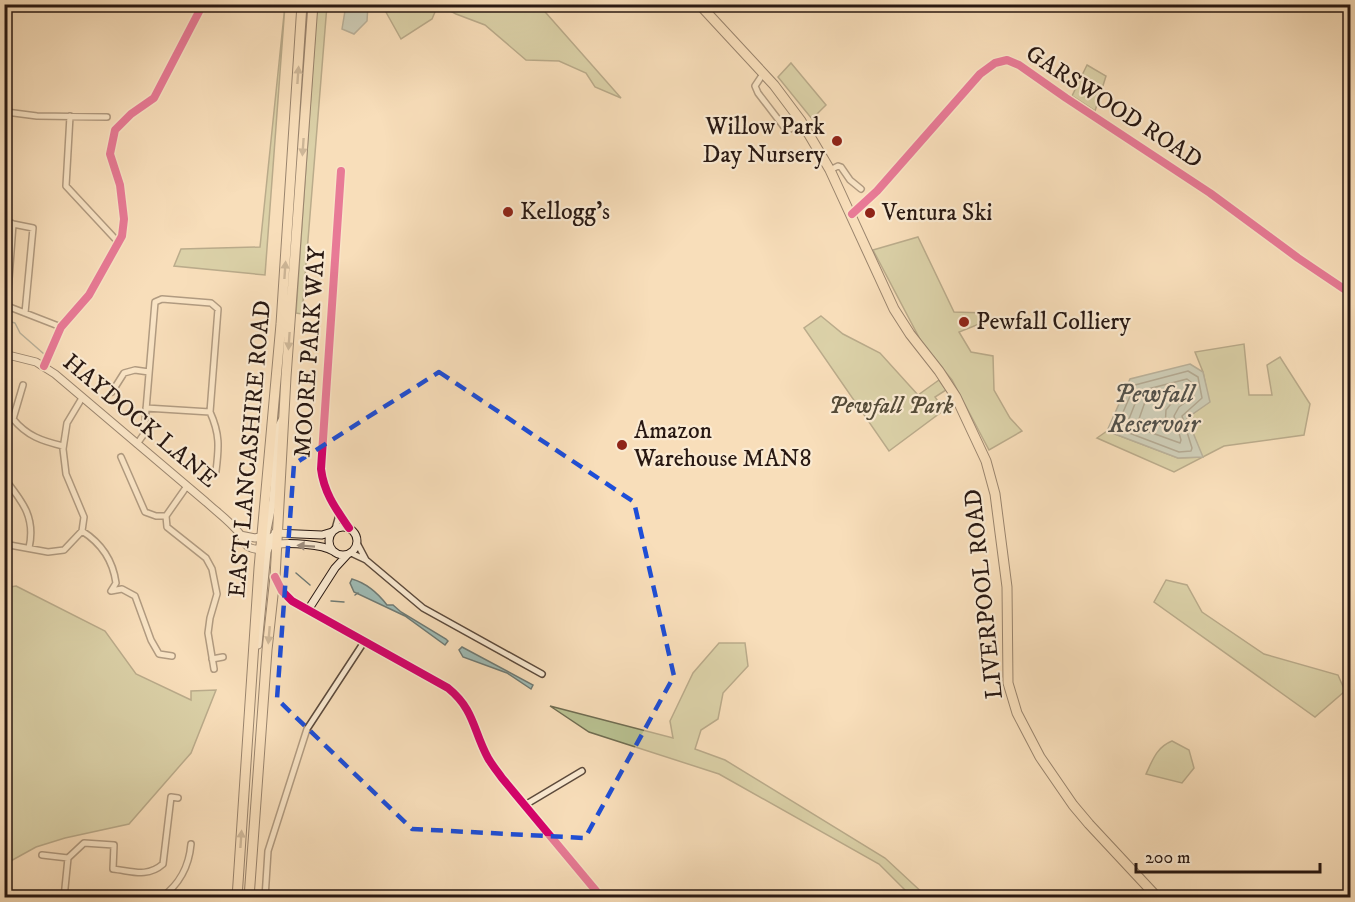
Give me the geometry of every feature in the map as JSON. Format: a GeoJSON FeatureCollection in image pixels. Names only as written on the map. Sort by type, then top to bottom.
{"type":"FeatureCollection","features":[{"type":"Feature","properties":{"kind":"highway","name":"EAST LANCASHIRE ROAD"},"geometry":{"type":"LineString","coordinates":[[249,897],[275,577],[264,537],[281,324],[302,4]]}},
{"type":"Feature","properties":{"kind":"highway","name":"EAST LANCASHIRE ROAD"},"geometry":{"type":"LineString","coordinates":[[237,897],[251,692],[268,547],[278,532],[313,4]]}},
{"type":"Feature","properties":{"kind":"highway","name":"LIVERPOOL ROAD"},"geometry":{"type":"LineString","coordinates":[[699,4],[764,74],[803,123],[852,214],[894,309],[956,397],[990,472],[998,508],[1006,577],[1008,683],[1017,713],[1040,757],[1068,798],[1089,824],[1158,897]]}},
{"type":"Feature","properties":{"kind":"street"},"geometry":{"type":"LineString","coordinates":[[44,366],[61,327],[89,295],[122,236],[124,219],[120,185],[110,154],[115,130],[131,114],[154,98],[203,4]]}},
{"type":"Feature","properties":{"kind":"street","name":"GARSWOOD ROAD"},"geometry":{"type":"LineString","coordinates":[[852,214],[877,191],[980,74],[995,63],[1006,60],[1019,64],[1350,293]]}},
{"type":"Feature","properties":{"kind":"street"},"geometry":{"type":"LineString","coordinates":[[764,74],[755,86],[771,110],[784,126],[790,129],[803,123]]}},
{"type":"Feature","properties":{"kind":"street"},"geometry":{"type":"LineString","coordinates":[[4,168],[8,147],[6,112],[37,116],[106,117]]}},
{"type":"Feature","properties":{"kind":"street"},"geometry":{"type":"LineString","coordinates":[[70,116],[66,186],[119,243]]}},
{"type":"Feature","properties":{"kind":"street"},"geometry":{"type":"LineString","coordinates":[[830,170],[840,166],[850,180],[859,187],[862,180]]}},
{"type":"Feature","properties":{"kind":"street","name":"MOORE PARK WAY"},"geometry":{"type":"LineString","coordinates":[[342,171],[321,469],[325,487],[339,515],[349,528]]}},
{"type":"Feature","properties":{"kind":"street"},"geometry":{"type":"LineString","coordinates":[[4,219],[13,224],[33,228],[25,313]]}},
{"type":"Feature","properties":{"kind":"street"},"geometry":{"type":"LineString","coordinates":[[13,224],[7,306],[61,327]]}},
{"type":"Feature","properties":{"kind":"street"},"geometry":{"type":"LineString","coordinates":[[137,444],[144,434],[155,302],[162,299],[211,303],[218,309],[210,412],[216,427],[219,445],[216,471]]}},
{"type":"Feature","properties":{"kind":"street","name":"HAYDOCK LANE"},"geometry":{"type":"LineString","coordinates":[[4,354],[44,366],[187,486],[240,535],[243,543],[250,548],[268,547]]}},
{"type":"Feature","properties":{"kind":"street"},"geometry":{"type":"LineString","coordinates":[[112,392],[124,373],[135,370],[149,372]]}},
{"type":"Feature","properties":{"kind":"street"},"geometry":{"type":"LineString","coordinates":[[23,385],[14,419],[22,429],[38,439],[63,446]]}},
{"type":"Feature","properties":{"kind":"street"},"geometry":{"type":"LineString","coordinates":[[4,544],[48,552],[64,550],[82,531],[84,518],[66,474],[63,446],[67,423],[82,398]]}},
{"type":"Feature","properties":{"kind":"street"},"geometry":{"type":"LineString","coordinates":[[146,408],[210,412]]}},
{"type":"Feature","properties":{"kind":"street"},"geometry":{"type":"LineString","coordinates":[[264,537],[273,500],[278,428],[284,415]]}},
{"type":"Feature","properties":{"kind":"street"},"geometry":{"type":"LineString","coordinates":[[121,457],[145,512],[156,516],[166,516]]}},
{"type":"Feature","properties":{"kind":"street"},"geometry":{"type":"LineString","coordinates":[[4,478],[24,504],[32,533],[29,548]]}},
{"type":"Feature","properties":{"kind":"street"},"geometry":{"type":"LineString","coordinates":[[187,486],[166,516],[167,527],[206,558],[212,570],[217,594],[208,626],[214,669]]}},
{"type":"Feature","properties":{"kind":"street"},"geometry":{"type":"LineString","coordinates":[[335,568],[335,552],[329,539],[339,515]]}},
{"type":"Feature","properties":{"kind":"street"},"geometry":{"type":"LineString","coordinates":[[240,535],[264,537],[278,532],[322,535],[342,527],[349,528],[356,536],[366,560]]}},
{"type":"Feature","properties":{"kind":"street"},"geometry":{"type":"LineString","coordinates":[[82,531],[96,539],[114,569],[116,583],[111,591],[122,589],[135,596],[150,640],[159,654],[172,656]]}},
{"type":"Feature","properties":{"kind":"street"},"geometry":{"type":"LineString","coordinates":[[308,610],[335,568],[357,543]]}},
{"type":"Feature","properties":{"kind":"street"},"geometry":{"type":"LineString","coordinates":[[268,547],[321,547],[366,560],[423,608],[542,674]]}},
{"type":"Feature","properties":{"kind":"street"},"geometry":{"type":"LineString","coordinates":[[275,577],[282,591],[292,601],[448,688],[460,698],[468,709],[488,757],[502,778],[602,897]]}},
{"type":"Feature","properties":{"kind":"street"},"geometry":{"type":"LineString","coordinates":[[271,608],[280,601],[292,601]]}},
{"type":"Feature","properties":{"kind":"street"},"geometry":{"type":"LineString","coordinates":[[265,897],[268,851],[307,729],[363,642]]}},
{"type":"Feature","properties":{"kind":"street"},"geometry":{"type":"LineString","coordinates":[[212,659],[223,657]]}},
{"type":"Feature","properties":{"kind":"street"},"geometry":{"type":"LineString","coordinates":[[525,805],[582,771]]}},
{"type":"Feature","properties":{"kind":"street"},"geometry":{"type":"LineString","coordinates":[[64,897],[68,858],[84,843],[114,845],[112,869],[148,873],[163,864],[171,797],[178,798]]}},
{"type":"Feature","properties":{"kind":"street"},"geometry":{"type":"LineString","coordinates":[[161,897],[173,888],[186,870],[191,844]]}},
{"type":"Feature","properties":{"kind":"street"},"geometry":{"type":"LineString","coordinates":[[42,855],[68,858]]}},
{"type":"Feature","properties":{"kind":"highlighted area"},"geometry":{"type":"Polygon","coordinates":[[[439,372],[634,502],[674,676],[585,838],[412,829],[277,699],[294,464],[439,372]]]}},
{"type":"Feature","properties":{"kind":"green space"},"geometry":{"type":"Polygon","coordinates":[[[285,5],[265,275],[174,266],[181,249],[260,247],[285,5]]]}},
{"type":"Feature","properties":{"kind":"green space"},"geometry":{"type":"Polygon","coordinates":[[[317,5],[327,5],[302,314],[296,313],[317,5]]]}},
{"type":"Feature","properties":{"kind":"green space"},"geometry":{"type":"Polygon","coordinates":[[[382,5],[438,5],[432,19],[401,39],[382,5]]]}},
{"type":"Feature","properties":{"kind":"green space"},"geometry":{"type":"Polygon","coordinates":[[[439,5],[539,5],[621,98],[595,87],[586,73],[559,61],[526,60],[485,25],[439,5]]]}},
{"type":"Feature","properties":{"kind":"green space"},"geometry":{"type":"Polygon","coordinates":[[[791,63],[826,105],[812,119],[778,77],[791,63]]]}},
{"type":"Feature","properties":{"kind":"green space"},"geometry":{"type":"Polygon","coordinates":[[[1087,65],[1106,76],[1095,111],[1072,96],[1087,65]]]}},
{"type":"Feature","properties":{"kind":"green space"},"geometry":{"type":"Polygon","coordinates":[[[918,237],[954,312],[985,313],[989,320],[959,332],[971,352],[993,356],[994,390],[1010,418],[1022,431],[989,450],[952,380],[922,343],[873,250],[918,237]]]}},
{"type":"Feature","properties":{"kind":"green space","name":"Pewfall Park"},"geometry":{"type":"Polygon","coordinates":[[[821,316],[843,334],[880,353],[918,395],[939,380],[946,390],[935,397],[944,410],[889,451],[804,328],[821,316]]]}},
{"type":"Feature","properties":{"kind":"green space"},"geometry":{"type":"Polygon","coordinates":[[[1244,344],[1249,395],[1272,395],[1267,365],[1280,357],[1310,404],[1304,435],[1224,446],[1174,472],[1097,438],[1107,431],[1178,458],[1202,457],[1187,418],[1209,402],[1203,372],[1195,352],[1244,344]]]}},
{"type":"Feature","properties":{"kind":"green space"},"geometry":{"type":"Polygon","coordinates":[[[1166,580],[1187,585],[1202,612],[1264,654],[1338,675],[1345,691],[1315,717],[1154,602],[1166,580]]]}},
{"type":"Feature","properties":{"kind":"green space"},"geometry":{"type":"Polygon","coordinates":[[[16,586],[105,631],[136,674],[191,700],[191,691],[216,690],[191,753],[129,824],[36,847],[7,863],[5,889],[4,588],[16,586]]]}},
{"type":"Feature","properties":{"kind":"green space"},"geometry":{"type":"Polygon","coordinates":[[[719,643],[745,643],[748,666],[723,693],[718,719],[701,730],[695,749],[725,760],[885,858],[927,897],[912,897],[879,864],[719,774],[589,732],[550,706],[673,738],[670,721],[693,673],[719,643]]]}},
{"type":"Feature","properties":{"kind":"green space"},"geometry":{"type":"Polygon","coordinates":[[[1172,741],[1189,750],[1194,768],[1182,783],[1146,774],[1159,750],[1172,741]]]}},
{"type":"Feature","properties":{"kind":"water"},"geometry":{"type":"Polygon","coordinates":[[[346,5],[368,5],[367,21],[354,34],[342,29],[346,5]]]}},
{"type":"Feature","properties":{"kind":"water","name":"Pewfall Reservoir"},"geometry":{"type":"Polygon","coordinates":[[[1190,364],[1203,372],[1210,402],[1187,418],[1203,457],[1178,458],[1107,431],[1130,379],[1190,364]]]}},
{"type":"Feature","properties":{"kind":"water"},"geometry":{"type":"Polygon","coordinates":[[[352,579],[371,589],[387,605],[393,605],[448,641],[445,645],[405,616],[354,592],[350,583],[352,579]]]}},
{"type":"Feature","properties":{"kind":"water"},"geometry":{"type":"Polygon","coordinates":[[[462,647],[533,685],[531,689],[507,673],[463,657],[459,650],[462,647]]]}},
{"type":"Feature","properties":{"kind":"waterway"},"geometry":{"type":"LineString","coordinates":[[4,320],[15,323],[20,333],[44,354]]}},
{"type":"Feature","properties":{"kind":"waterway"},"geometry":{"type":"LineString","coordinates":[[296,573],[310,585]]}},
{"type":"Feature","properties":{"kind":"waterway"},"geometry":{"type":"LineString","coordinates":[[331,601],[344,602]]}},
{"type":"Feature","properties":{"kind":"cycle path"},"geometry":{"type":"LineString","coordinates":[[44,366],[61,327],[89,295],[122,236],[124,219],[120,185],[110,154],[115,130],[131,114],[154,98],[203,4]]}},
{"type":"Feature","properties":{"kind":"cycle path"},"geometry":{"type":"LineString","coordinates":[[852,214],[877,191],[980,74],[995,63],[1007,60],[1019,65],[1210,193],[1350,293]]}},
{"type":"Feature","properties":{"kind":"cycle path"},"geometry":{"type":"LineString","coordinates":[[341,171],[321,469],[328,493],[349,528]]}},
{"type":"Feature","properties":{"kind":"cycle path"},"geometry":{"type":"LineString","coordinates":[[275,577],[282,591],[292,601],[448,688],[457,696],[469,713],[488,758],[502,778],[602,898]]}},
{"type":"Feature","properties":{"kind":"place","name":"Willow Park Day Nursery"},"geometry":{"type":"Point","coordinates":[837,141]}},
{"type":"Feature","properties":{"kind":"place","name":"Kellogg's"},"geometry":{"type":"Point","coordinates":[508,212]}},
{"type":"Feature","properties":{"kind":"place","name":"Ventura Ski"},"geometry":{"type":"Point","coordinates":[870,213]}},
{"type":"Feature","properties":{"kind":"place","name":"Pewfall Colliery"},"geometry":{"type":"Point","coordinates":[964,322]}},
{"type":"Feature","properties":{"kind":"place","name":"Amazon Warehouse MAN8"},"geometry":{"type":"Point","coordinates":[622,445]}}]}
